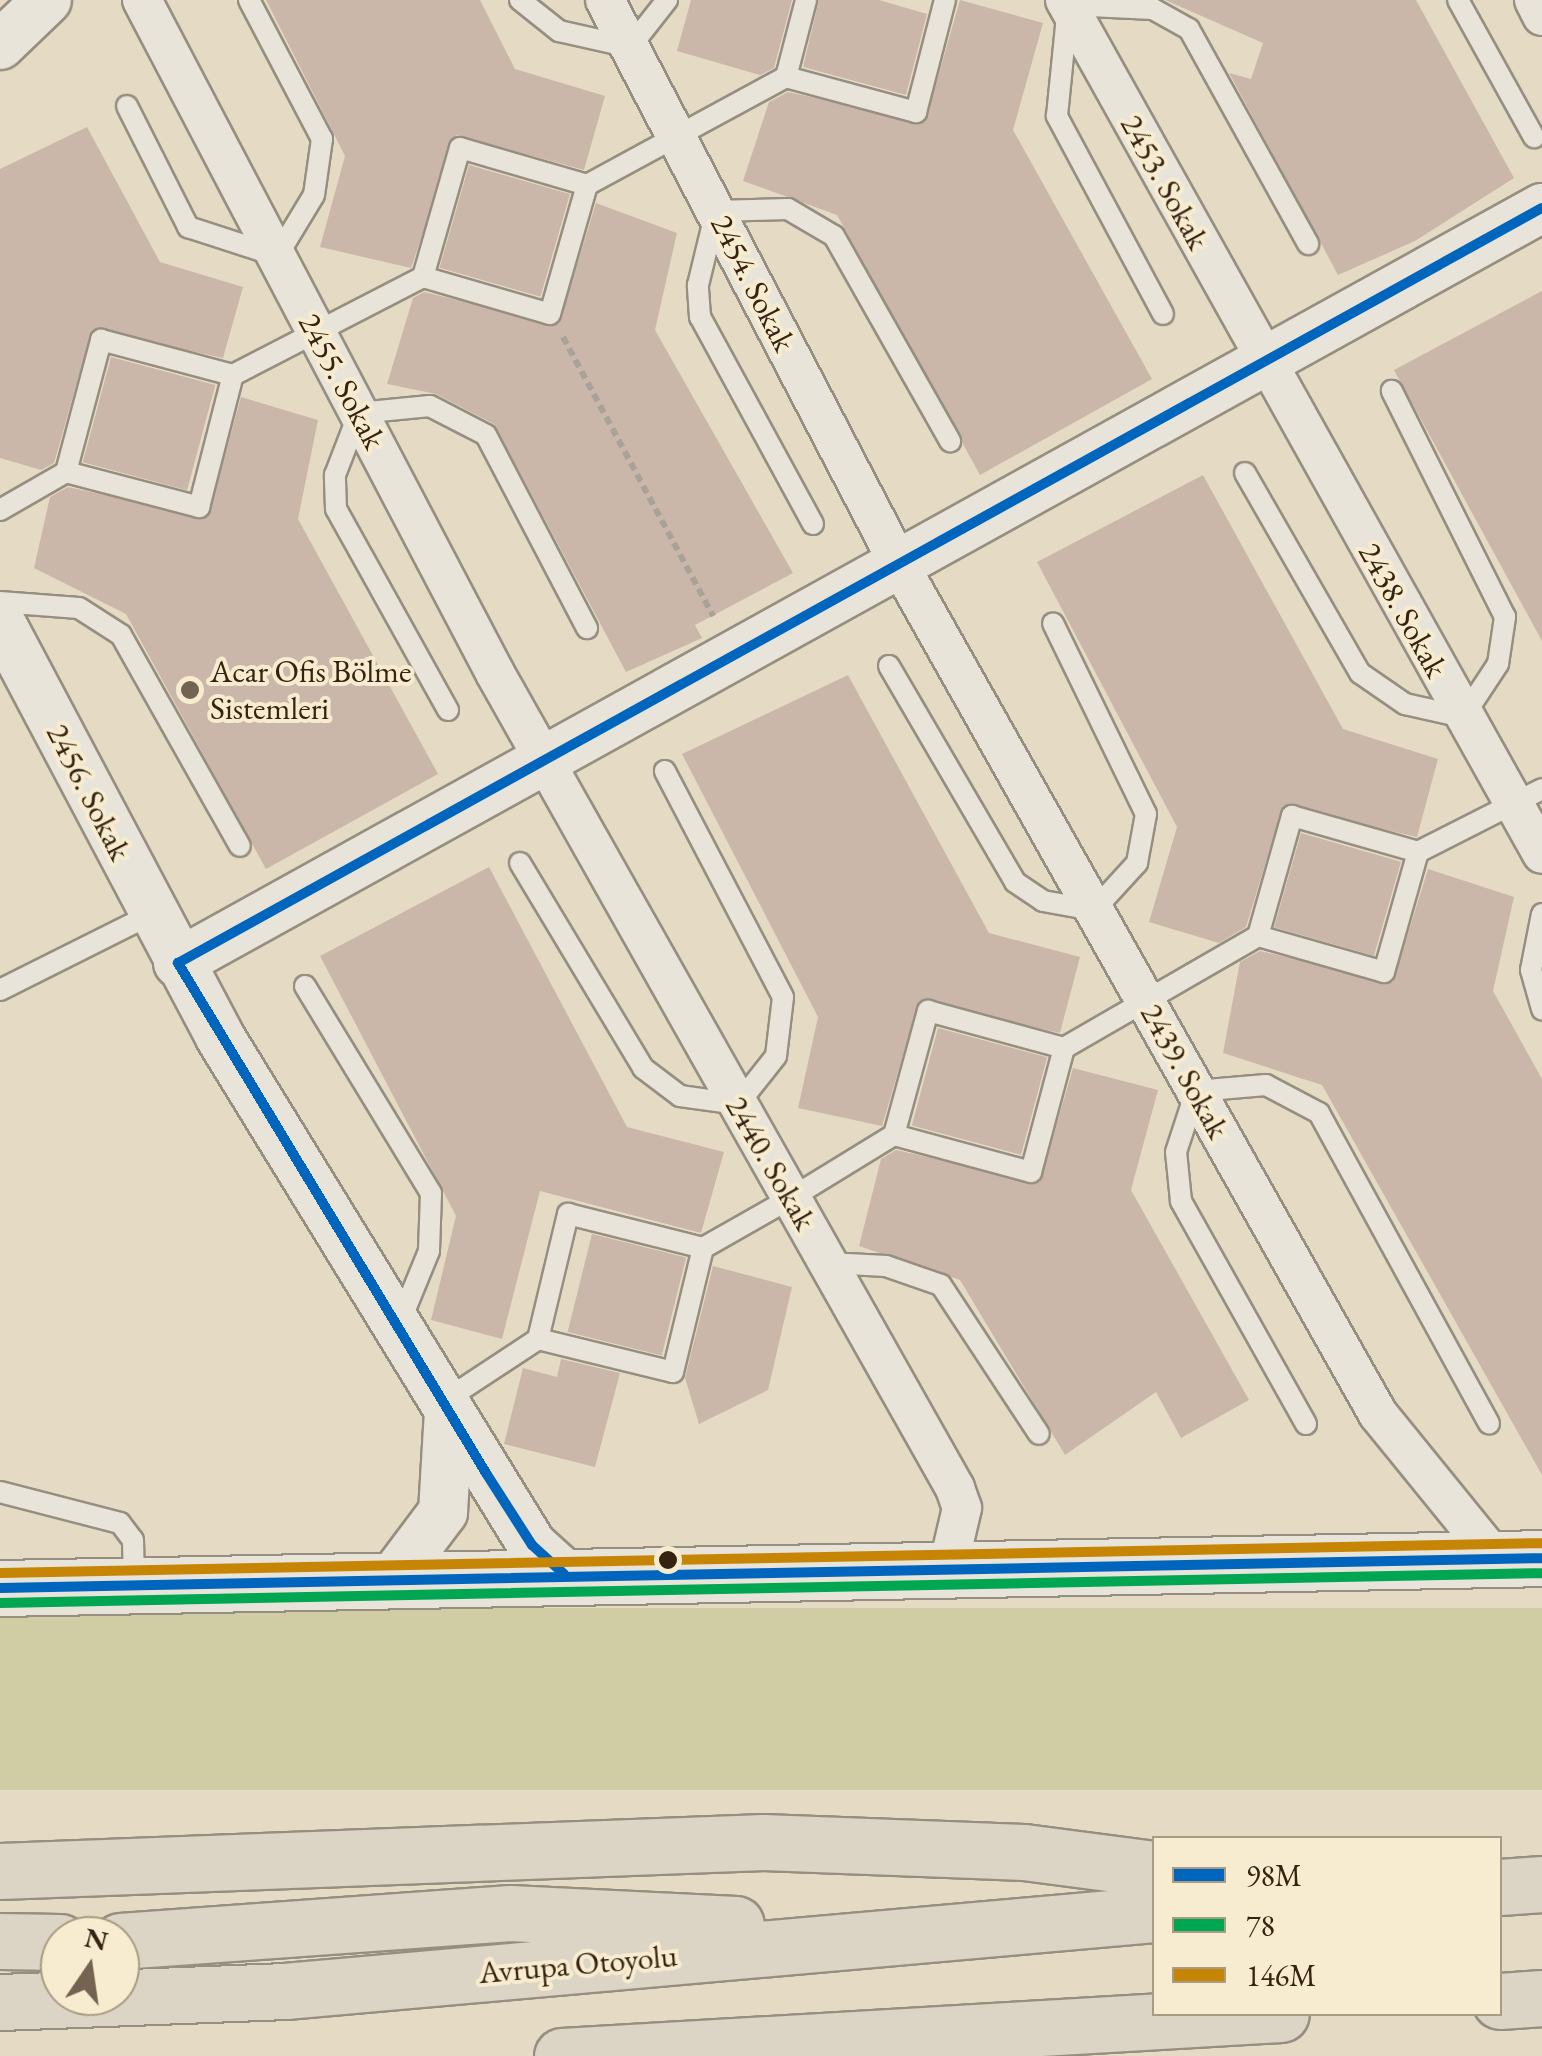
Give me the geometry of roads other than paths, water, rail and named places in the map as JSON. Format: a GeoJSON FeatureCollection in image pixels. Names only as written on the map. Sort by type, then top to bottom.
{"type":"FeatureCollection","features":[{"type":"Feature","properties":{"kind":"highway"},"geometry":{"type":"LineString","coordinates":[[0,1871],[763,1842],[1024,1852],[1152,1868]]}},
{"type":"Feature","properties":{"kind":"highway"},"geometry":{"type":"LineString","coordinates":[[1502,1887],[1542,1884]]}},
{"type":"Feature","properties":{"kind":"highway"},"geometry":{"type":"LineString","coordinates":[[140,1939],[510,1913],[740,1924],[843,1941]]}},
{"type":"Feature","properties":{"kind":"highway","name":"Avrupa Otoyolu"},"geometry":{"type":"LineString","coordinates":[[0,2002],[285,1991],[1152,1914]]}},
{"type":"Feature","properties":{"kind":"highway"},"geometry":{"type":"LineString","coordinates":[[0,1941],[40,1942]]}},
{"type":"Feature","properties":{"kind":"highway"},"geometry":{"type":"LineString","coordinates":[[1502,2001],[1542,1998]]}},
{"type":"Feature","properties":{"kind":"highway"},"geometry":{"type":"LineString","coordinates":[[562,2056],[1244,2016]]}},
{"type":"Feature","properties":{"kind":"highway"},"geometry":{"type":"LineString","coordinates":[[915,2056],[1098,2024]]}},
{"type":"Feature","properties":{"kind":"main road"},"geometry":{"type":"LineString","coordinates":[[0,1588],[1519,1558]]}},
{"type":"Feature","properties":{"kind":"street"},"geometry":{"type":"LineString","coordinates":[[0,45],[47,0]]}},
{"type":"Feature","properties":{"kind":"street","name":"2455. Sokak"},"geometry":{"type":"LineString","coordinates":[[142,0],[545,761]]}},
{"type":"Feature","properties":{"kind":"street","name":"2454. Sokak"},"geometry":{"type":"LineString","coordinates":[[605,0],[900,566]]}},
{"type":"Feature","properties":{"kind":"street"},"geometry":{"type":"LineString","coordinates":[[1534,0],[1542,16]]}},
{"type":"Feature","properties":{"kind":"street","name":"2453. Sokak"},"geometry":{"type":"LineString","coordinates":[[1067,2],[1265,364]]}},
{"type":"Feature","properties":{"kind":"street"},"geometry":{"type":"LineString","coordinates":[[178,962],[1542,208]]}},
{"type":"Feature","properties":{"kind":"street","name":"2438. Sokak"},"geometry":{"type":"LineString","coordinates":[[1265,364],[1464,717],[1528,798],[1542,854]]}},
{"type":"Feature","properties":{"kind":"street","name":"2439. Sokak"},"geometry":{"type":"LineString","coordinates":[[900,566],[1378,1414],[1519,1558]]}},
{"type":"Feature","properties":{"kind":"street","name":"2456. Sokak"},"geometry":{"type":"LineString","coordinates":[[0,621],[178,962],[532,1545],[564,1574]]}},
{"type":"Feature","properties":{"kind":"street","name":"2440. Sokak"},"geometry":{"type":"LineString","coordinates":[[545,761],[955,1488],[962,1508],[947,1572]]}},
{"type":"Feature","properties":{"kind":"street"},"geometry":{"type":"LineString","coordinates":[[392,1580],[443,1512],[446,1405]]}},
{"type":"Feature","properties":{"kind":"lane"},"geometry":{"type":"LineString","coordinates":[[126,106],[188,226],[276,256],[314,195],[322,139],[249,0]]}},
{"type":"Feature","properties":{"kind":"lane"},"geometry":{"type":"LineString","coordinates":[[520,0],[559,31],[630,47],[667,0]]}},
{"type":"Feature","properties":{"kind":"lane"},"geometry":{"type":"LineString","coordinates":[[786,77],[806,0]]}},
{"type":"Feature","properties":{"kind":"lane"},"geometry":{"type":"LineString","coordinates":[[423,278],[460,148],[587,185],[786,77],[916,112],[946,0]]}},
{"type":"Feature","properties":{"kind":"lane"},"geometry":{"type":"LineString","coordinates":[[1458,0],[1534,137]]}},
{"type":"Feature","properties":{"kind":"lane"},"geometry":{"type":"LineString","coordinates":[[1163,314],[1057,116],[1067,2],[1129,4],[1189,29],[1308,244]]}},
{"type":"Feature","properties":{"kind":"lane"},"geometry":{"type":"LineString","coordinates":[[66,472],[101,340],[234,374],[423,278],[550,314],[587,185]]}},
{"type":"Feature","properties":{"kind":"lane"},"geometry":{"type":"LineString","coordinates":[[813,524],[700,317],[698,285],[716,211],[788,209],[834,236],[950,441]]}},
{"type":"Feature","properties":{"kind":"lane"},"geometry":{"type":"LineString","coordinates":[[0,510],[66,472],[199,507],[234,374]]}},
{"type":"Feature","properties":{"kind":"lane"},"geometry":{"type":"LineString","coordinates":[[1245,474],[1360,673],[1405,704],[1464,717],[1498,664],[1506,617],[1392,390]]}},
{"type":"Feature","properties":{"kind":"lane"},"geometry":{"type":"LineString","coordinates":[[448,710],[336,509],[335,475],[359,413],[430,406],[486,436],[588,628]]}},
{"type":"Feature","properties":{"kind":"lane"},"geometry":{"type":"LineString","coordinates":[[0,602],[79,608],[121,634],[240,846]]}},
{"type":"Feature","properties":{"kind":"lane"},"geometry":{"type":"LineString","coordinates":[[889,666],[1015,882],[1043,901],[1094,910],[1136,863],[1146,814],[1054,622]]}},
{"type":"Feature","properties":{"kind":"lane"},"geometry":{"type":"LineString","coordinates":[[520,863],[643,1068],[680,1096],[738,1104],[776,1056],[783,997],[665,770]]}},
{"type":"Feature","properties":{"kind":"lane"},"geometry":{"type":"LineString","coordinates":[[1258,936],[1292,816],[1418,852],[1528,798]]}},
{"type":"Feature","properties":{"kind":"lane"},"geometry":{"type":"LineString","coordinates":[[894,1135],[1031,1172],[1064,1048],[1258,936],[1384,972],[1418,852]]}},
{"type":"Feature","properties":{"kind":"lane"},"geometry":{"type":"LineString","coordinates":[[0,990],[152,914]]}},
{"type":"Feature","properties":{"kind":"lane"},"geometry":{"type":"LineString","coordinates":[[1542,914],[1531,970],[1542,1009]]}},
{"type":"Feature","properties":{"kind":"lane"},"geometry":{"type":"LineString","coordinates":[[305,986],[431,1193],[428,1250],[398,1326]]}},
{"type":"Feature","properties":{"kind":"lane"},"geometry":{"type":"LineString","coordinates":[[446,1405],[538,1339],[568,1214],[703,1248],[894,1135],[928,1012],[1064,1048]]}},
{"type":"Feature","properties":{"kind":"lane"},"geometry":{"type":"LineString","coordinates":[[1306,1424],[1181,1201],[1176,1152],[1196,1090],[1266,1086],[1319,1113],[1489,1424]]}},
{"type":"Feature","properties":{"kind":"lane"},"geometry":{"type":"LineString","coordinates":[[538,1339],[673,1372],[703,1248]]}},
{"type":"Feature","properties":{"kind":"lane"},"geometry":{"type":"LineString","coordinates":[[828,1262],[886,1266],[941,1285],[1039,1434]]}},
{"type":"Feature","properties":{"kind":"lane"},"geometry":{"type":"LineString","coordinates":[[0,1492],[120,1522],[133,1540],[134,1585]]}},
{"type":"Feature","properties":{"kind":"place","name":"Acar Ofis Bölme Sistemleri"},"geometry":{"type":"Point","coordinates":[190,690]}}]}
